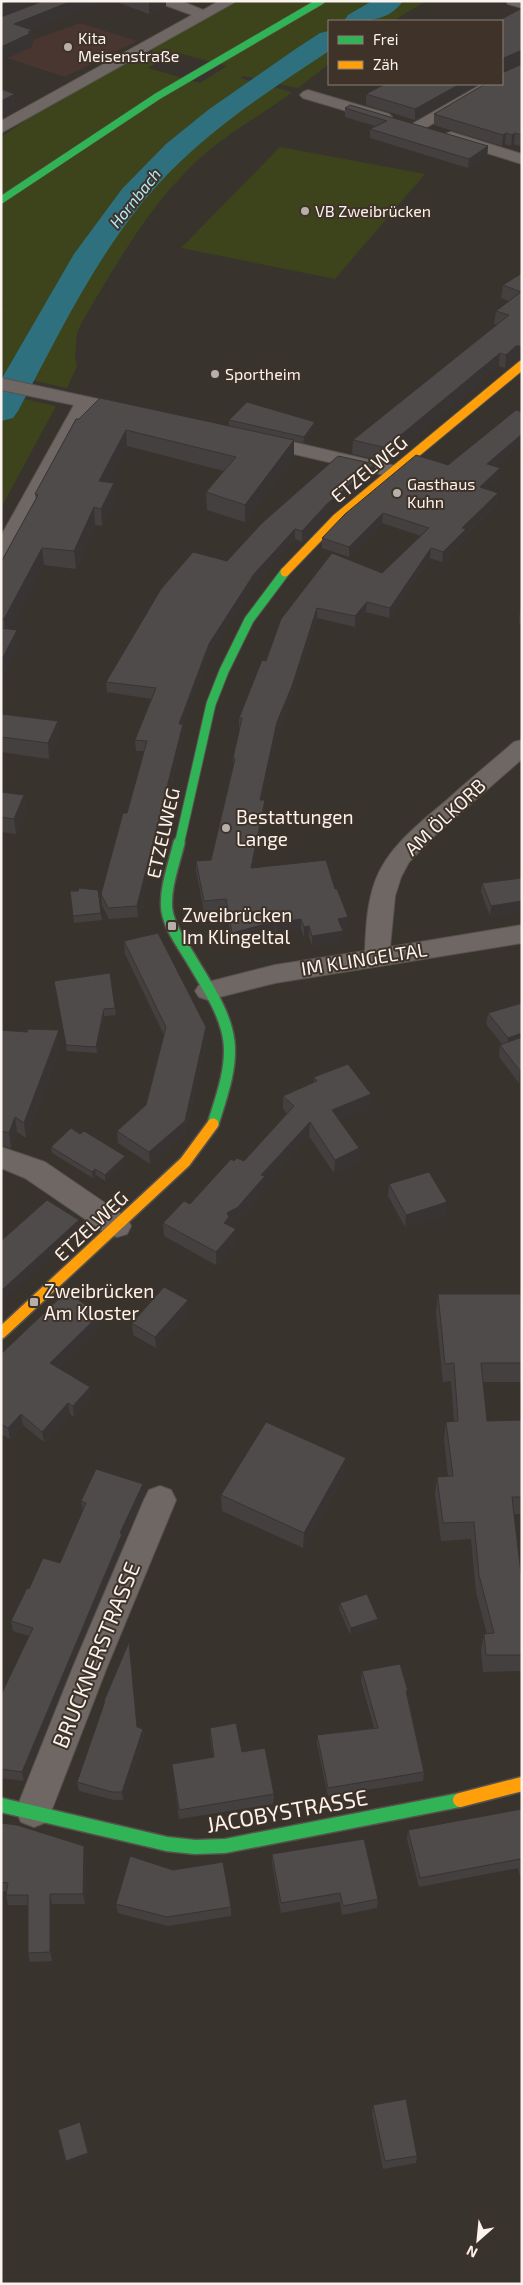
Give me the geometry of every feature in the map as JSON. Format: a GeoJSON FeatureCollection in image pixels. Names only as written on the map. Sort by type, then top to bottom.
{"type":"FeatureCollection","features":[{"type":"Feature","properties":{"kind":"main road"},"geometry":{"type":"LineString","coordinates":[[1,200],[82,143],[185,78],[321,1]]}},
{"type":"Feature","properties":{"kind":"main road","name":"ETZELWEG"},"geometry":{"type":"LineString","coordinates":[[1,1333],[185,1162],[211,1129],[225,1087],[229,1041],[224,1021],[172,926],[167,911],[167,896],[211,704],[240,638],[270,590],[336,519],[522,365]]}},
{"type":"Feature","properties":{"kind":"main road","name":"JACOBYSTRASSE"},"geometry":{"type":"LineString","coordinates":[[1,1805],[34,1810],[160,1842],[193,1847],[225,1846],[468,1798],[522,1784]]}},
{"type":"Feature","properties":{"kind":"street"},"geometry":{"type":"LineString","coordinates":[[167,1],[204,15]]}},
{"type":"Feature","properties":{"kind":"street"},"geometry":{"type":"LineString","coordinates":[[1,128],[230,1]]}},
{"type":"Feature","properties":{"kind":"street"},"geometry":{"type":"LineString","coordinates":[[513,1],[522,4]]}},
{"type":"Feature","properties":{"kind":"street"},"geometry":{"type":"LineString","coordinates":[[418,127],[490,85]]}},
{"type":"Feature","properties":{"kind":"street"},"geometry":{"type":"LineString","coordinates":[[308,95],[520,157]]}},
{"type":"Feature","properties":{"kind":"street"},"geometry":{"type":"LineString","coordinates":[[1,384],[149,416]]}},
{"type":"Feature","properties":{"kind":"street"},"geometry":{"type":"LineString","coordinates":[[1,556],[85,402]]}},
{"type":"Feature","properties":{"kind":"street"},"geometry":{"type":"LineString","coordinates":[[241,437],[393,471]]}},
{"type":"Feature","properties":{"kind":"street","name":"AM ÖLKORB"},"geometry":{"type":"LineString","coordinates":[[377,957],[378,933],[383,901],[388,879],[396,864],[427,830],[522,747]]}},
{"type":"Feature","properties":{"kind":"street","name":"IM KLINGELTAL"},"geometry":{"type":"LineString","coordinates":[[208,991],[275,974],[522,934]]}},
{"type":"Feature","properties":{"kind":"street"},"geometry":{"type":"LineString","coordinates":[[1,1157],[34,1170],[117,1226]]}},
{"type":"Feature","properties":{"kind":"street","name":"BRUCKNERSTRASSE"},"geometry":{"type":"LineString","coordinates":[[34,1810],[90,1666],[160,1500]]}},
{"type":"Feature","properties":{"kind":"shaded area","name":"Kita Meisenstraße"},"geometry":{"type":"Polygon","coordinates":[[[80,23],[137,41],[65,77],[1,56],[28,42],[80,23]]]}},
{"type":"Feature","properties":{"kind":"green space"},"geometry":{"type":"Polygon","coordinates":[[[239,1],[426,1],[395,20],[328,20],[328,65],[298,88],[243,76],[240,78],[292,92],[228,135],[208,151],[188,169],[153,210],[123,253],[82,322],[77,333],[75,357],[77,366],[67,388],[1,373],[1,311],[4,303],[1,303],[1,137],[40,111],[138,56],[146,57],[153,52],[150,49],[239,1]],[[175,52],[148,68],[200,83],[227,66],[175,52]]]}},
{"type":"Feature","properties":{"kind":"green space","name":"VB Zweibrücken"},"geometry":{"type":"Polygon","coordinates":[[[280,147],[425,174],[335,279],[181,248],[280,147]]]}},
{"type":"Feature","properties":{"kind":"green space"},"geometry":{"type":"Polygon","coordinates":[[[1,394],[56,406],[1,508],[1,394]]]}},
{"type":"Feature","properties":{"kind":"building"},"geometry":{"type":"Polygon","coordinates":[[[1,1],[10,1],[1,5],[1,1]]]}},
{"type":"Feature","properties":{"kind":"building"},"geometry":{"type":"Polygon","coordinates":[[[43,1],[72,1],[14,24],[32,30],[28,32],[31,33],[1,47],[1,17],[43,1]]]}},
{"type":"Feature","properties":{"kind":"building"},"geometry":{"type":"Polygon","coordinates":[[[522,8],[522,50],[503,59],[503,20],[500,20],[522,8]]]}},
{"type":"Feature","properties":{"kind":"building"},"geometry":{"type":"Polygon","coordinates":[[[522,64],[522,135],[506,133],[503,135],[434,114],[483,85],[503,85],[503,73],[522,64]]]}},
{"type":"Feature","properties":{"kind":"building"},"geometry":{"type":"Polygon","coordinates":[[[383,85],[458,85],[415,109],[366,94],[383,85]]]}},
{"type":"Feature","properties":{"kind":"building"},"geometry":{"type":"Polygon","coordinates":[[[1,89],[15,94],[1,101],[1,89]]]}},
{"type":"Feature","properties":{"kind":"building"},"geometry":{"type":"Polygon","coordinates":[[[350,105],[488,146],[469,159],[370,129],[387,121],[345,108],[350,105]]]}},
{"type":"Feature","properties":{"kind":"building"},"geometry":{"type":"Polygon","coordinates":[[[522,273],[522,346],[516,346],[506,355],[500,353],[390,444],[395,445],[391,449],[353,440],[509,315],[496,311],[521,292],[503,285],[522,273]]]}},
{"type":"Feature","properties":{"kind":"building"},"geometry":{"type":"Polygon","coordinates":[[[100,398],[294,440],[245,505],[206,492],[236,457],[126,430],[99,481],[114,483],[101,509],[94,507],[74,551],[42,548],[4,619],[1,619],[1,562],[38,495],[35,494],[76,419],[79,419],[100,398]]]}},
{"type":"Feature","properties":{"kind":"building"},"geometry":{"type":"Polygon","coordinates":[[[247,402],[315,422],[304,437],[229,420],[247,402]]]}},
{"type":"Feature","properties":{"kind":"building"},"geometry":{"type":"Polygon","coordinates":[[[516,410],[522,412],[522,434],[487,464],[500,468],[480,487],[498,493],[462,528],[466,529],[443,552],[431,548],[390,608],[367,602],[355,616],[317,608],[292,686],[277,722],[260,800],[265,800],[251,868],[326,860],[335,889],[337,889],[348,917],[338,919],[343,931],[312,936],[309,926],[304,927],[301,919],[276,923],[276,921],[232,933],[226,899],[204,901],[196,861],[211,860],[235,759],[233,758],[242,718],[239,718],[262,660],[266,661],[281,619],[332,553],[382,573],[429,528],[383,513],[349,547],[322,538],[345,514],[416,455],[448,465],[516,410]]]}},
{"type":"Feature","properties":{"kind":"building"},"geometry":{"type":"Polygon","coordinates":[[[338,456],[375,464],[328,503],[302,531],[295,529],[254,574],[209,644],[179,724],[183,724],[137,906],[108,908],[101,894],[123,813],[127,813],[147,741],[135,740],[156,688],[106,682],[161,589],[193,552],[227,561],[262,523],[338,456]]]}},
{"type":"Feature","properties":{"kind":"building"},"geometry":{"type":"Polygon","coordinates":[[[1,628],[17,630],[1,661],[1,628]]]}},
{"type":"Feature","properties":{"kind":"building"},"geometry":{"type":"Polygon","coordinates":[[[1,714],[58,721],[48,743],[1,737],[1,714]]]}},
{"type":"Feature","properties":{"kind":"building"},"geometry":{"type":"Polygon","coordinates":[[[1,792],[24,795],[14,819],[1,817],[1,792]]]}},
{"type":"Feature","properties":{"kind":"building"},"geometry":{"type":"Polygon","coordinates":[[[522,878],[522,901],[491,906],[482,883],[522,878]]]}},
{"type":"Feature","properties":{"kind":"building"},"geometry":{"type":"Polygon","coordinates":[[[79,888],[98,890],[101,913],[73,916],[70,891],[78,891],[79,888]]]}},
{"type":"Feature","properties":{"kind":"building"},"geometry":{"type":"Polygon","coordinates":[[[158,933],[206,1027],[185,1121],[149,1152],[117,1131],[146,1105],[166,1027],[124,941],[158,933]]]}},
{"type":"Feature","properties":{"kind":"building"},"geometry":{"type":"Polygon","coordinates":[[[110,973],[115,1008],[104,1009],[96,1047],[66,1045],[54,981],[110,973]]]}},
{"type":"Feature","properties":{"kind":"building"},"geometry":{"type":"Polygon","coordinates":[[[522,1003],[522,1033],[508,1038],[488,1013],[522,1003]]]}},
{"type":"Feature","properties":{"kind":"building"},"geometry":{"type":"Polygon","coordinates":[[[28,1029],[59,1030],[24,1123],[15,1117],[9,1133],[1,1131],[1,1030],[27,1032],[28,1029]]]}},
{"type":"Feature","properties":{"kind":"building"},"geometry":{"type":"Polygon","coordinates":[[[522,1037],[522,1070],[520,1071],[500,1045],[522,1037]]]}},
{"type":"Feature","properties":{"kind":"building"},"geometry":{"type":"Polygon","coordinates":[[[348,1064],[371,1094],[332,1110],[359,1148],[335,1160],[310,1122],[261,1175],[265,1176],[238,1207],[227,1213],[229,1217],[224,1223],[236,1229],[216,1252],[163,1223],[184,1201],[190,1204],[231,1159],[234,1161],[237,1158],[244,1161],[294,1106],[283,1096],[317,1081],[314,1077],[348,1064]]]}},
{"type":"Feature","properties":{"kind":"building"},"geometry":{"type":"Polygon","coordinates":[[[71,1128],[80,1134],[84,1131],[125,1156],[105,1175],[95,1169],[92,1172],[51,1147],[71,1128]]]}},
{"type":"Feature","properties":{"kind":"building"},"geometry":{"type":"Polygon","coordinates":[[[429,1172],[447,1202],[406,1215],[389,1184],[429,1172]]]}},
{"type":"Feature","properties":{"kind":"building"},"geometry":{"type":"Polygon","coordinates":[[[47,1200],[79,1220],[1,1291],[1,1241],[47,1200]]]}},
{"type":"Feature","properties":{"kind":"building"},"geometry":{"type":"Polygon","coordinates":[[[164,1287],[188,1300],[155,1337],[132,1323],[164,1287]]]}},
{"type":"Feature","properties":{"kind":"building"},"geometry":{"type":"Polygon","coordinates":[[[66,1292],[100,1314],[50,1363],[90,1387],[73,1406],[68,1403],[42,1432],[21,1414],[8,1428],[1,1424],[1,1354],[66,1292]]]}},
{"type":"Feature","properties":{"kind":"building"},"geometry":{"type":"Polygon","coordinates":[[[438,1294],[521,1294],[522,1363],[481,1363],[487,1421],[522,1420],[522,1497],[512,1497],[522,1574],[522,1655],[486,1655],[484,1634],[494,1633],[479,1575],[474,1522],[443,1523],[437,1477],[453,1476],[446,1422],[458,1421],[454,1363],[445,1364],[438,1294]]]}},
{"type":"Feature","properties":{"kind":"building"},"geometry":{"type":"Polygon","coordinates":[[[266,1422],[346,1458],[304,1533],[221,1495],[266,1422]]]}},
{"type":"Feature","properties":{"kind":"building"},"geometry":{"type":"Polygon","coordinates":[[[96,1469],[143,1484],[120,1533],[122,1534],[22,1772],[1,1769],[1,1695],[33,1628],[11,1621],[27,1588],[29,1589],[43,1558],[60,1563],[86,1503],[81,1501],[96,1469]]]}},
{"type":"Feature","properties":{"kind":"building"},"geometry":{"type":"Polygon","coordinates":[[[367,1594],[378,1619],[351,1628],[340,1603],[367,1594]]]}},
{"type":"Feature","properties":{"kind":"building"},"geometry":{"type":"Polygon","coordinates":[[[129,1642],[137,1727],[143,1729],[122,1792],[112,1792],[77,1782],[104,1701],[129,1642]]]}},
{"type":"Feature","properties":{"kind":"building"},"geometry":{"type":"Polygon","coordinates":[[[400,1664],[408,1691],[406,1691],[424,1772],[328,1788],[317,1735],[378,1728],[362,1671],[400,1664]]]}},
{"type":"Feature","properties":{"kind":"building"},"geometry":{"type":"Polygon","coordinates":[[[236,1723],[242,1752],[265,1748],[274,1794],[179,1810],[172,1764],[214,1757],[210,1728],[236,1723]]]}},
{"type":"Feature","properties":{"kind":"building"},"geometry":{"type":"Polygon","coordinates":[[[522,1809],[522,1865],[520,1859],[420,1878],[408,1830],[522,1809]]]}},
{"type":"Feature","properties":{"kind":"building"},"geometry":{"type":"Polygon","coordinates":[[[1,1823],[17,1825],[84,1846],[83,1894],[50,1894],[50,1952],[28,1953],[28,1895],[6,1895],[8,1883],[1,1882],[1,1823]]]}},
{"type":"Feature","properties":{"kind":"building"},"geometry":{"type":"Polygon","coordinates":[[[364,1839],[378,1899],[343,1906],[340,1893],[281,1903],[272,1854],[364,1839]]]}},
{"type":"Feature","properties":{"kind":"building"},"geometry":{"type":"Polygon","coordinates":[[[130,1856],[173,1870],[223,1862],[231,1907],[167,1917],[116,1904],[130,1856]]]}},
{"type":"Feature","properties":{"kind":"building"},"geometry":{"type":"Polygon","coordinates":[[[406,2099],[417,2156],[385,2161],[373,2105],[406,2099]]]}},
{"type":"Feature","properties":{"kind":"building"},"geometry":{"type":"Polygon","coordinates":[[[80,2122],[88,2153],[66,2161],[58,2130],[80,2122]]]}},
{"type":"Feature","properties":{"kind":"waterway","name":"Hornbach"},"geometry":{"type":"LineString","coordinates":[[359,20],[390,1]]}},
{"type":"Feature","properties":{"kind":"waterway","name":"Hornbach"},"geometry":{"type":"LineString","coordinates":[[1,411],[53,316],[90,254],[110,224],[133,196],[177,150],[218,116],[328,40]]}},
{"type":"Feature","properties":{"kind":"traffic: fast"},"geometry":{"type":"LineString","coordinates":[[1,200],[158,96],[321,1]]}},
{"type":"Feature","properties":{"kind":"traffic: fast"},"geometry":{"type":"LineString","coordinates":[[213,1124],[226,1074],[229,1053],[227,1031],[214,1002],[172,926],[167,911],[167,896],[211,704],[224,671],[249,620],[285,572]]}},
{"type":"Feature","properties":{"kind":"traffic: fast"},"geometry":{"type":"LineString","coordinates":[[1,1805],[167,1844],[195,1847],[225,1846],[460,1800]]}},
{"type":"Feature","properties":{"kind":"traffic: slow"},"geometry":{"type":"LineString","coordinates":[[285,572],[336,519],[522,365]]}},
{"type":"Feature","properties":{"kind":"traffic: slow"},"geometry":{"type":"LineString","coordinates":[[1,1333],[185,1162],[213,1124]]}},
{"type":"Feature","properties":{"kind":"traffic: slow"},"geometry":{"type":"LineString","coordinates":[[460,1800],[522,1784]]}},
{"type":"Feature","properties":{"kind":"place","name":"Kita Meisenstraße"},"geometry":{"type":"Point","coordinates":[68,47]}},
{"type":"Feature","properties":{"kind":"place","name":"VB Zweibrücken"},"geometry":{"type":"Point","coordinates":[305,211]}},
{"type":"Feature","properties":{"kind":"place","name":"Sportheim"},"geometry":{"type":"Point","coordinates":[215,374]}},
{"type":"Feature","properties":{"kind":"place","name":"Gasthaus Kuhn"},"geometry":{"type":"Point","coordinates":[397,493]}},
{"type":"Feature","properties":{"kind":"place","name":"Bestattungen Lange"},"geometry":{"type":"Point","coordinates":[226,828]}},
{"type":"Feature","properties":{"kind":"place","name":"Zweibrücken Im Klingeltal"},"geometry":{"type":"Point","coordinates":[172,926]}},
{"type":"Feature","properties":{"kind":"place","name":"Zweibrücken Am Kloster"},"geometry":{"type":"Point","coordinates":[34,1302]}}]}
